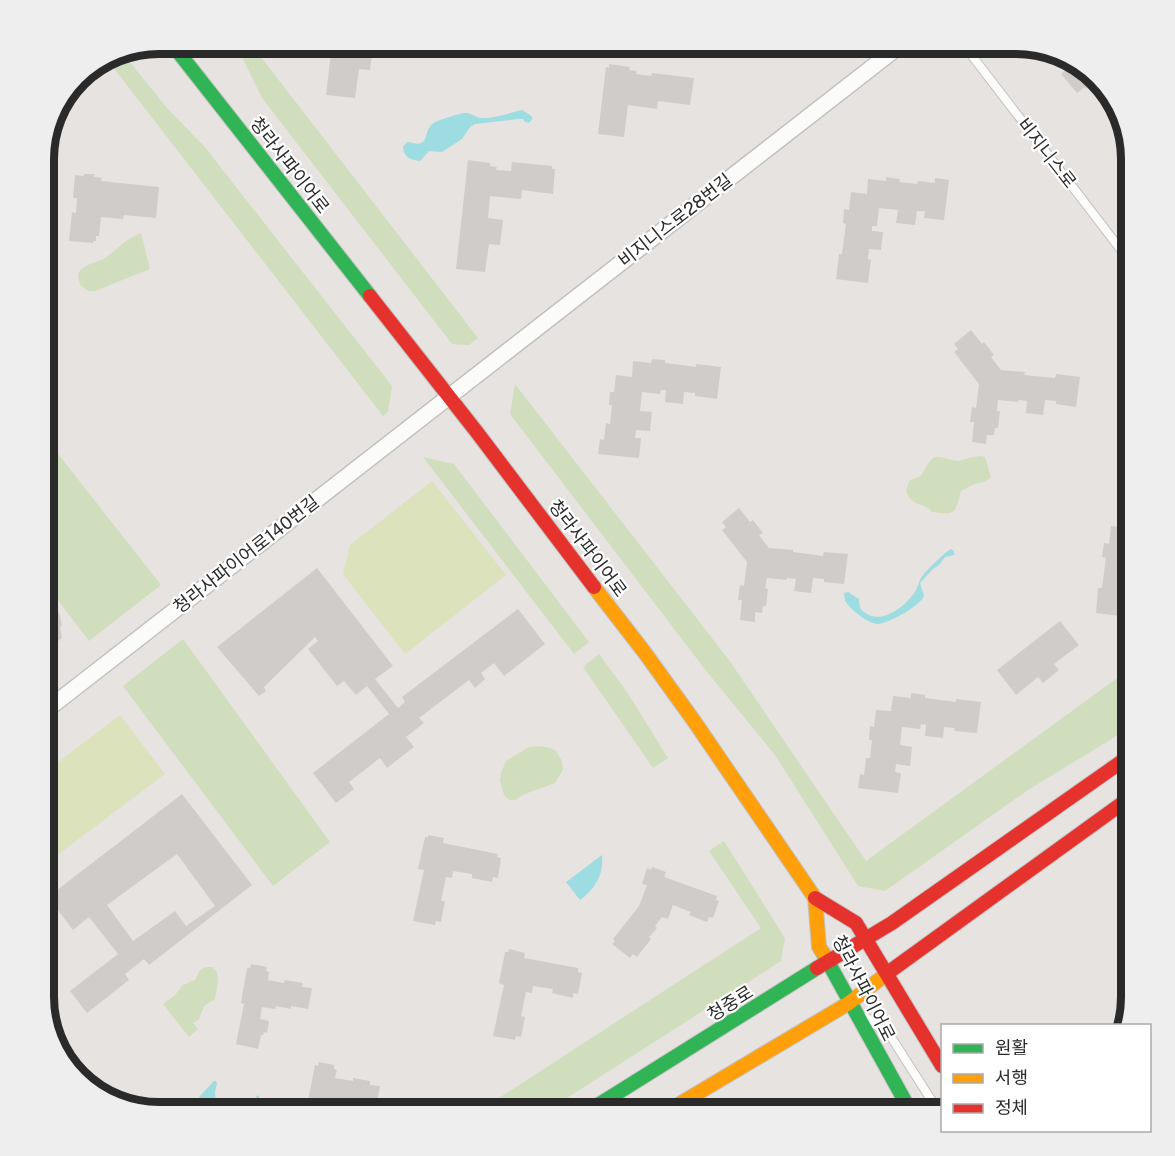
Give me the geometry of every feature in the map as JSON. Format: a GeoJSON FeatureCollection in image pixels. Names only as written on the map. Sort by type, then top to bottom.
{"type":"FeatureCollection","features":[{"type":"Feature","properties":{"kind":"main road","name":"청라사파이어로"},"geometry":{"type":"LineString","coordinates":[[180,54],[449,396],[664,679],[814,898],[819,947],[905,1102]]}},
{"type":"Feature","properties":{"kind":"main road","name":"청중로"},"geometry":{"type":"LineString","coordinates":[[605,1102],[892,923],[1121,762]]}},
{"type":"Feature","properties":{"kind":"main road"},"geometry":{"type":"LineString","coordinates":[[684,1102],[849,1002],[1121,804]]}},
{"type":"Feature","properties":{"kind":"main road"},"geometry":{"type":"LineString","coordinates":[[814,898],[856,923],[924,1035],[941,1069]]}},
{"type":"Feature","properties":{"kind":"street","name":"비지니스로28번길"},"geometry":{"type":"LineString","coordinates":[[449,396],[889,54]]}},
{"type":"Feature","properties":{"kind":"street","name":"청라사파이어로140번길"},"geometry":{"type":"LineString","coordinates":[[54,704],[449,396]]}},
{"type":"Feature","properties":{"kind":"lane","name":"비지니스로"},"geometry":{"type":"LineString","coordinates":[[971,54],[1121,250]]}},
{"type":"Feature","properties":{"kind":"lane"},"geometry":{"type":"LineString","coordinates":[[849,1002],[891,1037],[932,1102]]}},
{"type":"Feature","properties":{"kind":"green space"},"geometry":{"type":"Polygon","coordinates":[[[239,54],[259,54],[478,338],[469,345],[452,344],[262,98],[239,54]]]}},
{"type":"Feature","properties":{"kind":"green space"},"geometry":{"type":"Polygon","coordinates":[[[128,59],[167,108],[204,146],[392,386],[388,412],[383,416],[112,66],[128,59]]]}},
{"type":"Feature","properties":{"kind":"green space"},"geometry":{"type":"Polygon","coordinates":[[[141,233],[150,269],[95,291],[89,291],[81,286],[78,275],[81,269],[105,258],[126,241],[141,233]]]}},
{"type":"Feature","properties":{"kind":"green space"},"geometry":{"type":"Polygon","coordinates":[[[515,384],[729,660],[866,861],[1121,675],[1121,732],[1028,790],[885,891],[858,886],[775,755],[707,672],[510,414],[515,384]]]}},
{"type":"Feature","properties":{"kind":"green space"},"geometry":{"type":"Polygon","coordinates":[[[54,449],[161,585],[89,641],[54,595],[54,449]]]}},
{"type":"Feature","properties":{"kind":"green space"},"geometry":{"type":"Polygon","coordinates":[[[423,457],[454,464],[589,642],[574,654],[423,457]]]}},
{"type":"Feature","properties":{"kind":"green space"},"geometry":{"type":"Polygon","coordinates":[[[934,457],[959,461],[985,457],[991,477],[961,491],[956,509],[950,513],[932,512],[908,496],[906,490],[910,480],[921,476],[934,457]]]}},
{"type":"Feature","properties":{"kind":"green space"},"geometry":{"type":"Polygon","coordinates":[[[432,481],[506,575],[405,654],[343,574],[350,545],[432,481]]]}},
{"type":"Feature","properties":{"kind":"green space"},"geometry":{"type":"Polygon","coordinates":[[[183,639],[330,842],[273,886],[123,686],[183,639]]]}},
{"type":"Feature","properties":{"kind":"green space"},"geometry":{"type":"Polygon","coordinates":[[[599,654],[627,692],[668,758],[653,768],[583,667],[599,654]]]}},
{"type":"Feature","properties":{"kind":"green space"},"geometry":{"type":"Polygon","coordinates":[[[120,715],[165,774],[54,857],[54,765],[120,715]]]}},
{"type":"Feature","properties":{"kind":"green space"},"geometry":{"type":"Polygon","coordinates":[[[540,746],[556,751],[562,761],[563,770],[555,783],[515,800],[509,800],[504,795],[500,780],[506,761],[529,747],[540,746]]]}},
{"type":"Feature","properties":{"kind":"green space"},"geometry":{"type":"Polygon","coordinates":[[[724,841],[785,938],[781,961],[561,1102],[502,1102],[499,1098],[761,928],[709,851],[724,841]]]}},
{"type":"Feature","properties":{"kind":"green space"},"geometry":{"type":"Polygon","coordinates":[[[212,967],[217,972],[215,999],[204,1006],[199,1019],[193,1023],[198,1029],[189,1037],[163,1004],[183,985],[195,980],[200,970],[212,967]]]}},
{"type":"Feature","properties":{"kind":"water"},"geometry":{"type":"Polygon","coordinates":[[[522,110],[533,118],[529,123],[518,119],[475,124],[470,127],[462,139],[442,152],[429,151],[420,161],[413,160],[405,153],[403,147],[407,142],[418,144],[424,141],[428,129],[440,120],[465,113],[486,118],[522,110]]]}},
{"type":"Feature","properties":{"kind":"water"},"geometry":{"type":"Polygon","coordinates":[[[951,549],[954,555],[945,557],[920,583],[924,596],[921,600],[896,618],[874,623],[855,612],[845,601],[844,593],[848,592],[859,599],[860,608],[867,614],[874,617],[890,614],[910,598],[923,575],[951,549]]]}},
{"type":"Feature","properties":{"kind":"water"},"geometry":{"type":"Polygon","coordinates":[[[602,855],[600,875],[590,891],[580,900],[566,882],[602,855]]]}},
{"type":"Feature","properties":{"kind":"water"},"geometry":{"type":"Polygon","coordinates":[[[216,1081],[215,1092],[219,1102],[203,1102],[199,1097],[216,1081]]]}},
{"type":"Feature","properties":{"kind":"building"},"geometry":{"type":"Polygon","coordinates":[[[331,54],[372,54],[370,70],[359,69],[355,98],[326,95],[331,54]]]}},
{"type":"Feature","properties":{"kind":"building"},"geometry":{"type":"Polygon","coordinates":[[[609,64],[630,67],[629,70],[637,71],[636,74],[651,76],[652,73],[694,78],[690,105],[658,101],[657,109],[628,105],[624,137],[598,134],[606,67],[609,68],[609,64]]]}},
{"type":"Feature","properties":{"kind":"building"},"geometry":{"type":"Polygon","coordinates":[[[1068,68],[1090,86],[1077,93],[1061,74],[1068,68]]]}},
{"type":"Feature","properties":{"kind":"building"},"geometry":{"type":"Polygon","coordinates":[[[468,160],[490,163],[490,166],[497,167],[496,170],[511,171],[512,162],[552,166],[552,169],[555,169],[553,194],[522,190],[521,199],[490,196],[488,218],[503,220],[500,245],[489,244],[485,272],[456,269],[468,160]]]}},
{"type":"Feature","properties":{"kind":"building"},"geometry":{"type":"Polygon","coordinates":[[[84,174],[94,174],[94,177],[102,178],[101,181],[159,187],[156,218],[124,215],[123,219],[101,217],[99,236],[96,236],[96,241],[93,243],[69,241],[72,212],[76,213],[77,198],[73,198],[75,175],[84,176],[84,174]]]}},
{"type":"Feature","properties":{"kind":"building"},"geometry":{"type":"Polygon","coordinates":[[[886,177],[900,179],[899,182],[917,184],[918,181],[935,183],[935,178],[949,180],[944,220],[924,218],[925,211],[917,211],[915,225],[896,223],[898,210],[879,208],[877,226],[872,226],[872,231],[883,232],[881,250],[869,249],[868,259],[871,260],[868,283],[836,279],[846,224],[843,223],[844,209],[849,210],[851,192],[867,194],[868,179],[886,181],[886,177]]]}},
{"type":"Feature","properties":{"kind":"building"},"geometry":{"type":"Polygon","coordinates":[[[971,330],[994,355],[991,357],[1001,370],[1055,378],[1056,374],[1080,377],[1076,407],[1045,400],[1043,415],[1026,413],[1027,401],[998,400],[997,411],[1000,411],[998,428],[995,428],[994,435],[987,435],[986,444],[972,442],[974,422],[970,422],[972,407],[976,408],[979,384],[954,352],[958,349],[954,344],[971,330]]]}},
{"type":"Feature","properties":{"kind":"building"},"geometry":{"type":"Polygon","coordinates":[[[652,359],[696,367],[696,364],[721,367],[717,399],[684,392],[683,404],[665,402],[666,390],[661,390],[660,394],[642,392],[640,411],[652,412],[650,431],[636,430],[635,438],[641,438],[639,458],[598,454],[600,439],[604,440],[606,423],[610,424],[612,405],[609,405],[610,392],[614,392],[616,375],[632,377],[633,361],[651,363],[652,359]]]}},
{"type":"Feature","properties":{"kind":"building"},"geometry":{"type":"Polygon","coordinates":[[[739,508],[763,533],[759,535],[769,548],[823,556],[824,552],[848,554],[844,584],[824,582],[824,579],[813,578],[811,593],[794,591],[796,579],[767,578],[766,606],[763,606],[762,613],[755,612],[755,622],[740,620],[742,600],[738,600],[740,585],[744,586],[747,562],[722,530],[726,527],[722,522],[739,508]]]}},
{"type":"Feature","properties":{"kind":"building"},"geometry":{"type":"Polygon","coordinates":[[[1111,526],[1121,527],[1121,616],[1096,613],[1098,588],[1102,588],[1106,558],[1102,557],[1104,543],[1109,544],[1111,526]]]}},
{"type":"Feature","properties":{"kind":"building"},"geometry":{"type":"Polygon","coordinates":[[[317,568],[393,666],[375,679],[398,708],[405,702],[402,697],[518,609],[545,644],[504,676],[494,663],[481,673],[485,679],[475,688],[469,680],[419,718],[424,723],[406,737],[414,747],[387,768],[380,758],[349,782],[354,789],[336,803],[313,773],[389,714],[367,686],[356,695],[344,681],[337,686],[308,649],[318,641],[315,637],[264,687],[266,691],[259,696],[217,647],[317,568]]]}},
{"type":"Feature","properties":{"kind":"building"},"geometry":{"type":"Polygon","coordinates":[[[59,612],[62,638],[54,644],[54,613],[59,612]]]}},
{"type":"Feature","properties":{"kind":"building"},"geometry":{"type":"Polygon","coordinates":[[[1060,621],[1079,645],[1054,664],[1059,670],[1043,683],[1038,677],[1016,695],[997,670],[1060,621]]]}},
{"type":"Feature","properties":{"kind":"building"},"geometry":{"type":"Polygon","coordinates":[[[911,693],[925,695],[925,698],[956,702],[956,699],[981,702],[977,733],[954,731],[955,728],[944,727],[943,738],[925,736],[926,725],[921,724],[920,729],[902,727],[900,745],[912,747],[910,766],[896,764],[895,772],[901,773],[898,793],[858,788],[860,774],[864,775],[866,758],[870,758],[872,740],[869,740],[870,726],[874,727],[876,710],[891,711],[893,696],[911,698],[911,693]]]}},
{"type":"Feature","properties":{"kind":"building"},"geometry":{"type":"Polygon","coordinates":[[[182,794],[252,885],[149,965],[144,959],[125,974],[129,980],[87,1013],[70,991],[118,954],[89,917],[73,930],[54,905],[54,892],[182,794]],[[177,854],[107,905],[133,941],[175,911],[186,926],[215,906],[177,854]]]}},
{"type":"Feature","properties":{"kind":"building"},"geometry":{"type":"Polygon","coordinates":[[[428,835],[444,838],[443,843],[498,854],[497,857],[501,858],[498,878],[493,877],[492,882],[472,878],[472,874],[453,871],[452,878],[446,877],[441,901],[445,901],[441,922],[436,921],[435,925],[413,921],[424,870],[418,869],[425,837],[428,835]]]}},
{"type":"Feature","properties":{"kind":"building"},"geometry":{"type":"Polygon","coordinates":[[[652,867],[666,872],[664,877],[717,896],[716,900],[719,901],[713,918],[709,917],[707,922],[673,905],[668,919],[662,917],[655,926],[657,928],[649,937],[651,939],[637,957],[633,954],[630,958],[612,944],[615,941],[613,939],[639,906],[647,885],[642,884],[647,868],[651,870],[652,867]]]}},
{"type":"Feature","properties":{"kind":"building"},"geometry":{"type":"Polygon","coordinates":[[[509,949],[525,953],[524,958],[578,968],[578,972],[582,973],[578,994],[573,993],[573,998],[552,993],[553,989],[533,986],[532,993],[526,992],[521,1016],[525,1017],[521,1037],[516,1036],[515,1040],[493,1036],[504,985],[499,983],[505,952],[509,949]]]}},
{"type":"Feature","properties":{"kind":"building"},"geometry":{"type":"Polygon","coordinates":[[[251,964],[267,967],[268,980],[303,983],[302,987],[312,988],[308,1009],[291,1006],[291,1009],[276,1006],[275,1009],[262,1007],[260,1019],[269,1021],[267,1033],[264,1032],[261,1035],[258,1049],[236,1044],[244,1004],[241,1003],[247,968],[250,968],[251,964]]]}},
{"type":"Feature","properties":{"kind":"building"},"geometry":{"type":"Polygon","coordinates":[[[319,1062],[334,1065],[334,1069],[337,1070],[335,1078],[370,1081],[370,1085],[380,1086],[377,1102],[308,1101],[315,1065],[318,1066],[319,1062]]]}},
{"type":"Feature","properties":{"kind":"traffic: fast"},"geometry":{"type":"LineString","coordinates":[[180,54],[370,296]]}},
{"type":"Feature","properties":{"kind":"traffic: fast"},"geometry":{"type":"LineString","coordinates":[[823,953],[905,1102]]}},
{"type":"Feature","properties":{"kind":"traffic: fast"},"geometry":{"type":"LineString","coordinates":[[603,1102],[817,968]]}},
{"type":"Feature","properties":{"kind":"traffic: slow"},"geometry":{"type":"LineString","coordinates":[[594,587],[694,721],[815,898],[819,947],[823,953]]}},
{"type":"Feature","properties":{"kind":"traffic: slow"},"geometry":{"type":"LineString","coordinates":[[683,1102],[849,1003],[889,972]]}},
{"type":"Feature","properties":{"kind":"traffic: jam"},"geometry":{"type":"LineString","coordinates":[[370,296],[594,587]]}},
{"type":"Feature","properties":{"kind":"traffic: jam"},"geometry":{"type":"LineString","coordinates":[[817,968],[892,923],[1121,762]]}},
{"type":"Feature","properties":{"kind":"traffic: jam"},"geometry":{"type":"LineString","coordinates":[[889,972],[1121,804]]}},
{"type":"Feature","properties":{"kind":"traffic: jam"},"geometry":{"type":"LineString","coordinates":[[815,898],[856,923],[941,1064]]}}]}
